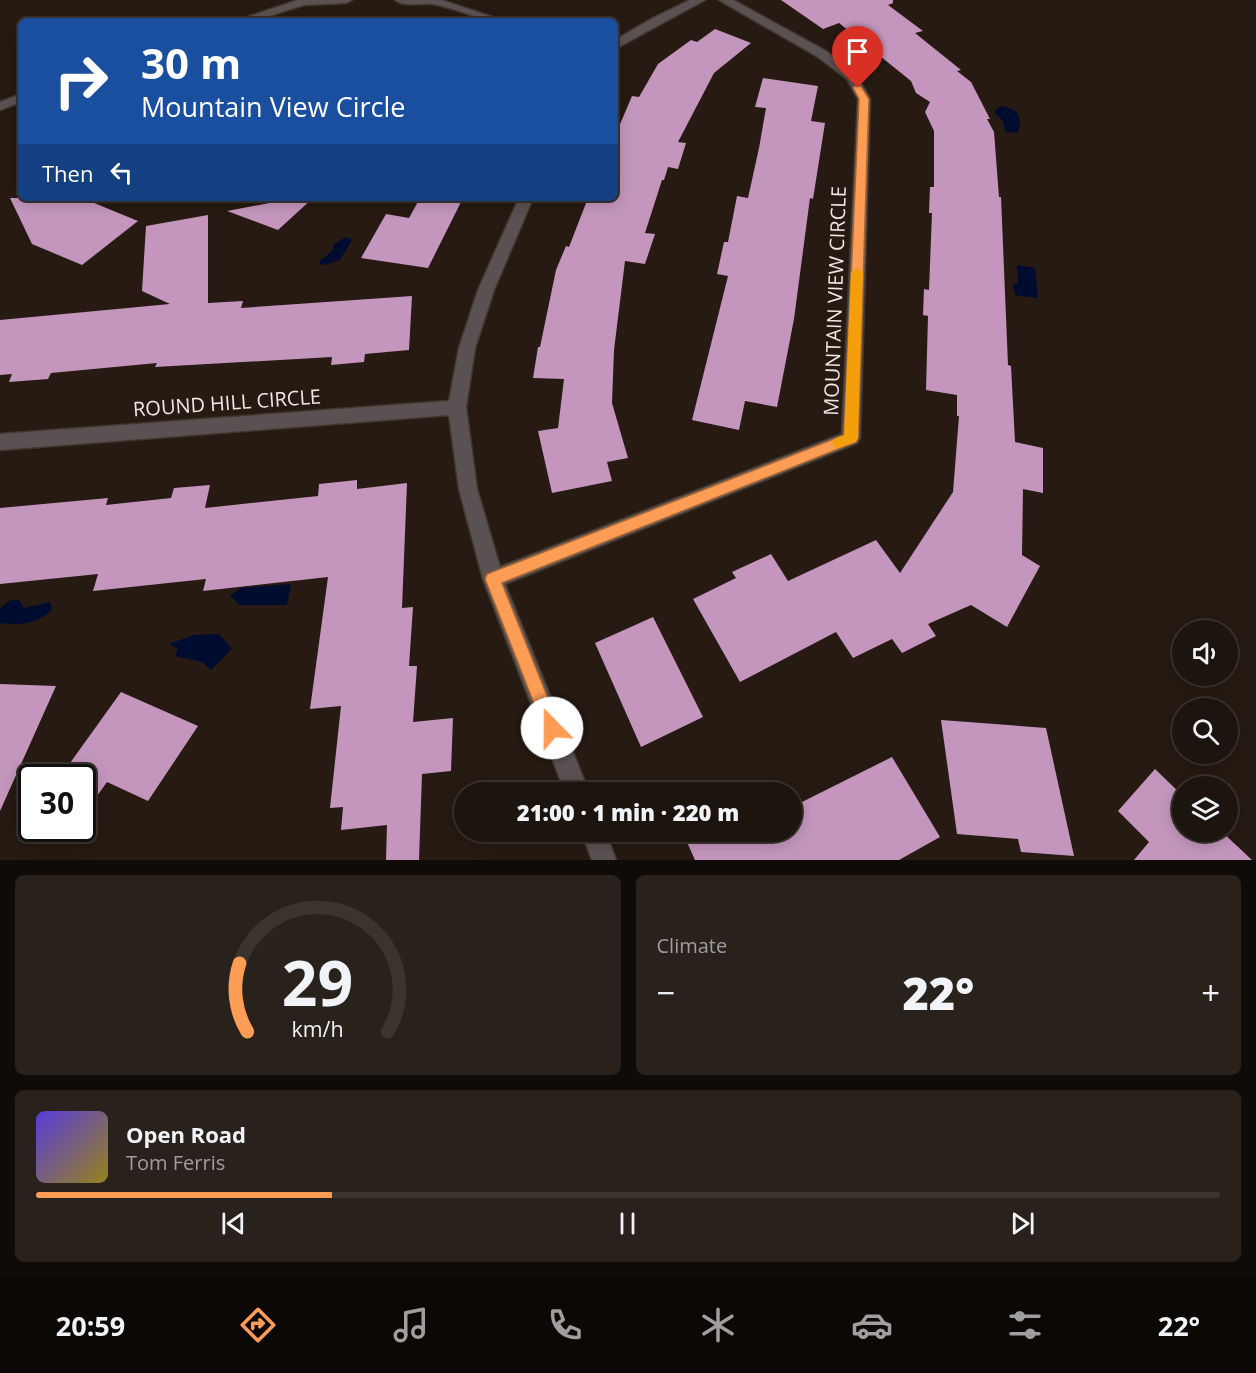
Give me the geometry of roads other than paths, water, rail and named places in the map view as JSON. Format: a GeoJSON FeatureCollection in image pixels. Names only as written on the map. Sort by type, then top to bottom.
{"type":"FeatureCollection","features":[{"type":"Feature","properties":{"kind":"street"},"geometry":{"type":"LineString","coordinates":[[251,18],[303,2],[346,0]]}},
{"type":"Feature","properties":{"kind":"street"},"geometry":{"type":"LineString","coordinates":[[402,0],[433,1],[489,18]]}},
{"type":"Feature","properties":{"kind":"street"},"geometry":{"type":"LineString","coordinates":[[618,43],[657,20],[699,0]]}},
{"type":"Feature","properties":{"kind":"street","name":"MOUNTAIN VIEW CIRCLE"},"geometry":{"type":"LineString","coordinates":[[493,579],[851,438],[864,99],[852,77],[822,54],[725,0]]}},
{"type":"Feature","properties":{"kind":"street"},"geometry":{"type":"LineString","coordinates":[[0,106],[18,99]]}},
{"type":"Feature","properties":{"kind":"street"},"geometry":{"type":"LineString","coordinates":[[525,201],[486,290],[466,348],[457,408],[468,489],[493,579],[573,782]]}},
{"type":"Feature","properties":{"kind":"street","name":"ROUND HILL CIRCLE"},"geometry":{"type":"LineString","coordinates":[[0,442],[457,408]]}},
{"type":"Feature","properties":{"kind":"street"},"geometry":{"type":"LineString","coordinates":[[597,842],[604,860]]}},
{"type":"Feature","properties":{"kind":"water"},"geometry":{"type":"Polygon","coordinates":[[[1001,106],[1012,109],[1018,114],[1020,122],[1018,133],[1005,132],[1003,121],[994,112],[1001,106]]]}},
{"type":"Feature","properties":{"kind":"water"},"geometry":{"type":"Polygon","coordinates":[[[346,237],[352,240],[340,260],[320,264],[320,261],[332,251],[334,244],[346,237]]]}},
{"type":"Feature","properties":{"kind":"water"},"geometry":{"type":"Polygon","coordinates":[[[1017,265],[1035,268],[1038,298],[1015,295],[1013,284],[1018,284],[1017,265]]]}},
{"type":"Feature","properties":{"kind":"water"},"geometry":{"type":"Polygon","coordinates":[[[291,584],[287,605],[240,605],[230,596],[241,588],[291,584]]]}},
{"type":"Feature","properties":{"kind":"water"},"geometry":{"type":"Polygon","coordinates":[[[11,600],[19,600],[24,608],[50,602],[52,609],[41,618],[28,623],[0,623],[0,608],[11,600]]]}},
{"type":"Feature","properties":{"kind":"water"},"geometry":{"type":"Polygon","coordinates":[[[219,634],[232,649],[211,670],[202,662],[175,656],[178,649],[169,644],[194,635],[219,634]]]}}]}
